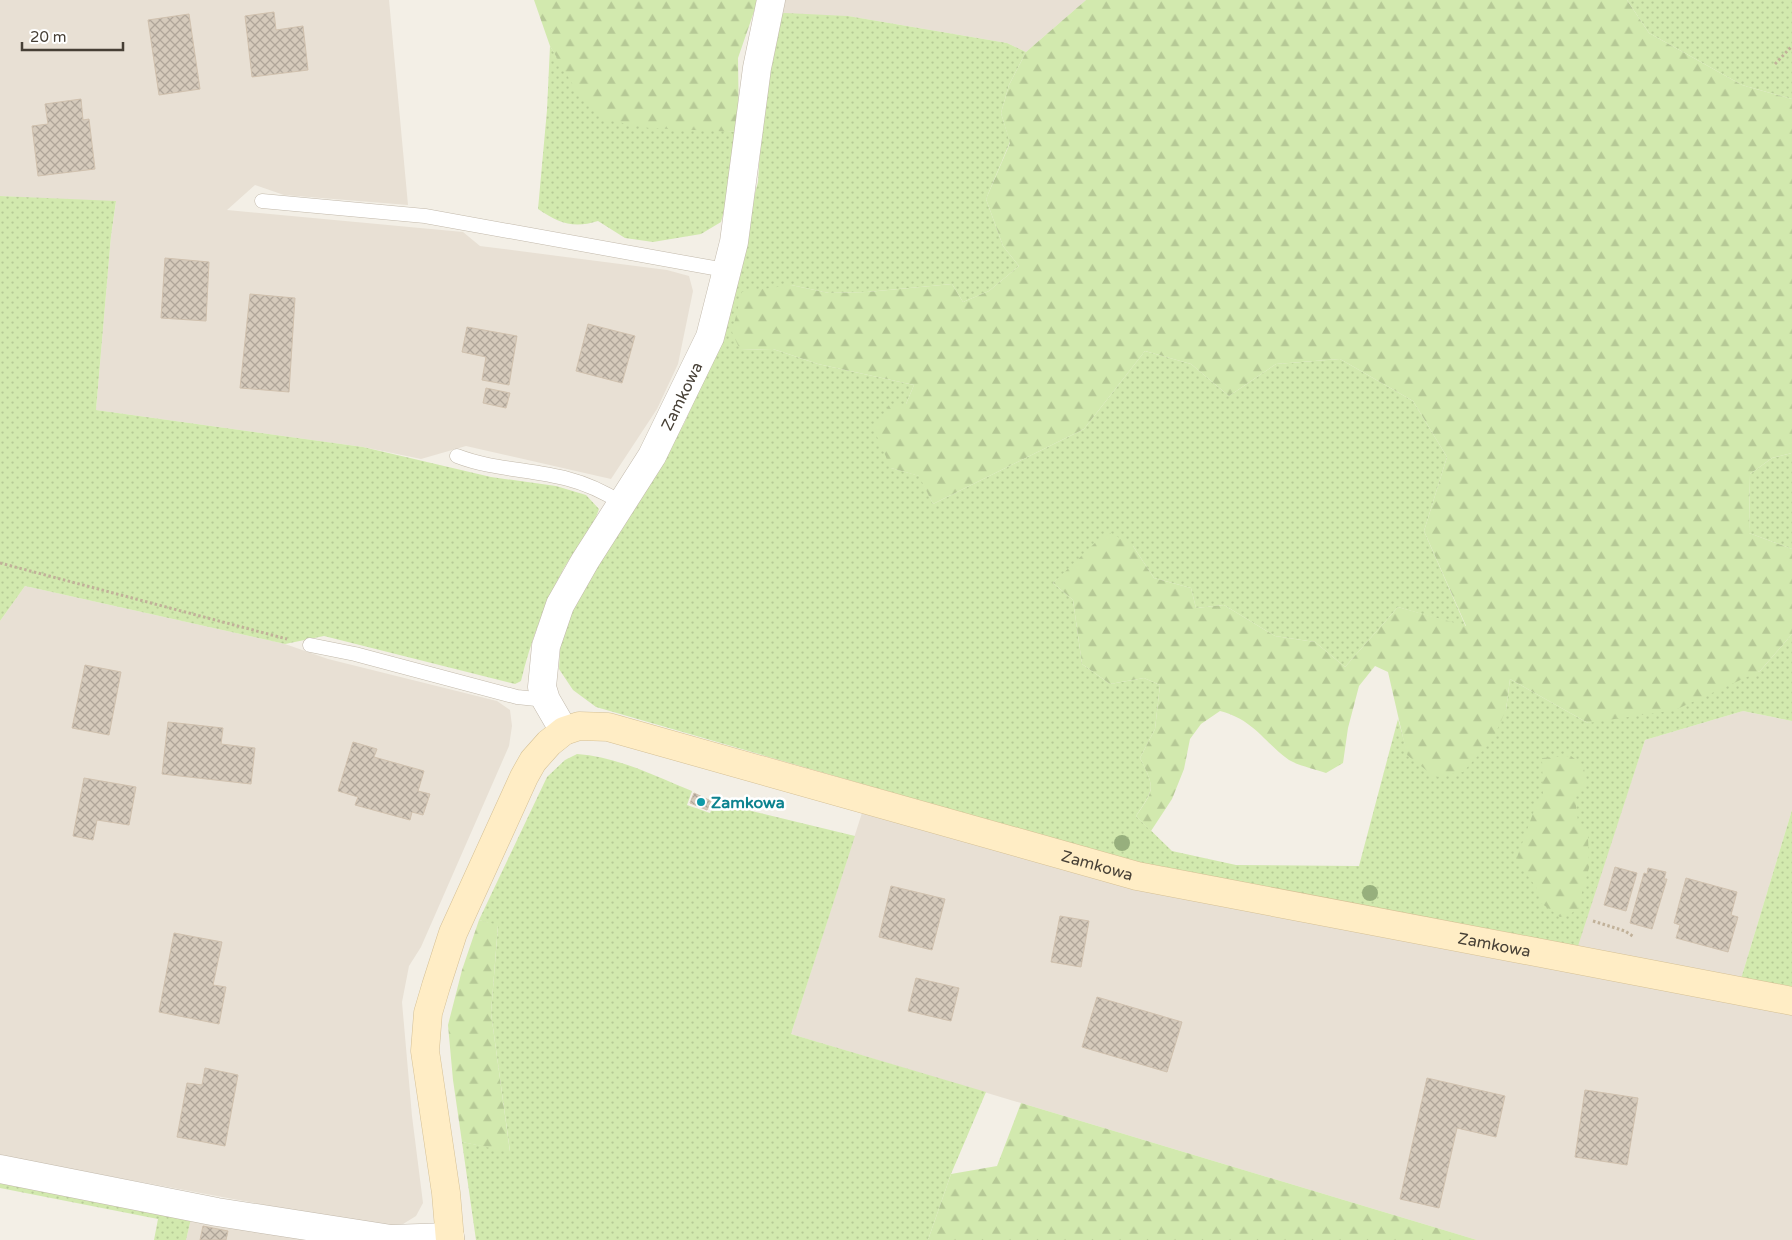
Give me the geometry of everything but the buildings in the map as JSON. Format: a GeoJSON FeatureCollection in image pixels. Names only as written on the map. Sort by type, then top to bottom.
{"type":"FeatureCollection","features":[{"type":"Feature","properties":{"kind":"street","name":"Zamkowa"},"geometry":{"type":"LineString","coordinates":[[771,0],[757,68],[734,242],[710,337],[652,456],[560,605],[546,646],[542,687],[546,700],[564,731],[579,726],[608,727],[1137,876],[1792,1001]]}},
{"type":"Feature","properties":{"kind":"street"},"geometry":{"type":"LineString","coordinates":[[0,1169],[217,1212],[382,1237],[450,1239],[446,1194],[425,1051],[428,1013],[454,933],[524,776],[549,743],[564,731]]}},
{"type":"Feature","properties":{"kind":"lane"},"geometry":{"type":"LineString","coordinates":[[262,201],[425,216],[726,270]]}},
{"type":"Feature","properties":{"kind":"lane"},"geometry":{"type":"LineString","coordinates":[[457,456],[478,464],[568,478],[597,488],[622,503]]}},
{"type":"Feature","properties":{"kind":"lane"},"geometry":{"type":"LineString","coordinates":[[310,645],[364,656],[518,697],[546,700]]}},
{"type":"Feature","properties":{"kind":"path"},"geometry":{"type":"LineString","coordinates":[[1775,64],[1792,46]]}},
{"type":"Feature","properties":{"kind":"path"},"geometry":{"type":"LineString","coordinates":[[0,563],[310,645]]}},
{"type":"Feature","properties":{"kind":"shaded area"},"geometry":{"type":"Polygon","coordinates":[[[0,0],[389,0],[408,205],[284,195],[255,185],[227,210],[463,232],[480,246],[667,270],[689,276],[693,291],[678,364],[657,409],[611,479],[466,446],[421,459],[363,447],[96,410],[111,236],[116,202],[0,196],[0,0]]]}},
{"type":"Feature","properties":{"kind":"shaded area"},"geometry":{"type":"Polygon","coordinates":[[[778,0],[1086,0],[1026,52],[1007,43],[848,16],[774,15],[778,0]]]}},
{"type":"Feature","properties":{"kind":"shaded area"},"geometry":{"type":"Polygon","coordinates":[[[25,586],[285,644],[328,659],[497,701],[510,710],[512,726],[509,746],[421,947],[409,966],[402,1002],[412,1116],[423,1203],[416,1216],[395,1229],[0,1156],[0,621],[25,586]]]}},
{"type":"Feature","properties":{"kind":"shaded area"},"geometry":{"type":"Polygon","coordinates":[[[1743,711],[1792,721],[1792,810],[1740,982],[1792,992],[1792,1240],[1477,1240],[791,1034],[870,788],[1576,949],[1645,740],[1743,711]]]}},
{"type":"Feature","properties":{"kind":"shaded area"},"geometry":{"type":"Polygon","coordinates":[[[191,1219],[306,1240],[186,1240],[191,1219]]]}},
{"type":"Feature","properties":{"kind":"green space"},"geometry":{"type":"Polygon","coordinates":[[[534,0],[758,0],[738,58],[739,132],[649,128],[607,120],[580,97],[550,46],[534,0]]]}},
{"type":"Feature","properties":{"kind":"green space"},"geometry":{"type":"Polygon","coordinates":[[[1086,0],[1627,0],[1649,33],[1742,85],[1792,99],[1792,453],[1772,458],[1750,474],[1749,533],[1792,549],[1792,634],[1760,671],[1675,710],[1588,723],[1510,679],[1506,710],[1493,739],[1463,772],[1435,777],[1407,755],[1388,672],[1375,666],[1359,686],[1348,728],[1343,763],[1326,773],[1297,764],[1280,753],[1250,725],[1220,711],[1201,724],[1190,739],[1184,769],[1172,799],[1151,831],[1136,816],[1150,794],[1150,782],[1140,758],[1155,729],[1160,685],[1144,678],[1110,684],[1082,664],[1073,600],[1053,583],[1097,541],[1111,533],[1133,546],[1154,578],[1191,588],[1196,608],[1224,605],[1275,636],[1315,642],[1345,667],[1398,607],[1466,626],[1424,531],[1447,457],[1413,401],[1340,359],[1276,364],[1229,396],[1191,364],[1145,351],[1084,429],[933,504],[919,476],[891,468],[874,430],[889,405],[906,404],[914,385],[818,364],[773,349],[740,350],[732,332],[742,292],[791,285],[829,293],[867,292],[952,284],[963,302],[989,291],[1019,266],[1003,246],[986,199],[1010,143],[1001,113],[1009,85],[1026,52],[1086,0]]]}},
{"type":"Feature","properties":{"kind":"green space"},"geometry":{"type":"Polygon","coordinates":[[[1627,0],[1792,0],[1792,99],[1742,85],[1649,33],[1627,0]]]}},
{"type":"Feature","properties":{"kind":"green space"},"geometry":{"type":"Polygon","coordinates":[[[785,13],[848,16],[1007,43],[1026,52],[1009,85],[1001,113],[1010,142],[986,199],[1003,246],[1019,266],[989,291],[963,302],[952,284],[867,292],[829,293],[791,285],[740,350],[773,349],[818,364],[914,385],[906,404],[891,468],[920,476],[933,504],[1084,429],[1145,351],[1191,364],[1229,396],[1276,364],[1340,359],[1413,401],[1447,457],[1424,531],[1466,627],[1398,607],[1345,667],[1315,642],[1275,636],[1224,605],[1196,608],[1191,588],[1154,578],[1133,546],[1068,570],[1053,583],[1073,600],[1082,664],[1110,684],[1144,678],[1160,685],[1155,729],[1140,758],[1151,788],[1147,799],[1136,816],[1172,851],[1236,865],[1359,866],[1398,719],[1408,755],[1506,710],[1510,679],[1588,723],[1760,671],[1792,634],[1792,721],[1743,711],[1645,740],[1577,949],[1143,865],[596,707],[573,690],[559,669],[561,634],[578,591],[614,530],[684,424],[706,373],[758,182],[761,133],[774,15],[785,13]]]}},
{"type":"Feature","properties":{"kind":"green space"},"geometry":{"type":"Polygon","coordinates":[[[550,46],[564,68],[715,130],[739,132],[733,178],[721,222],[701,234],[653,242],[625,238],[598,221],[581,224],[566,223],[538,209],[547,110],[550,46]]]}},
{"type":"Feature","properties":{"kind":"green space"},"geometry":{"type":"Polygon","coordinates":[[[0,196],[116,201],[111,236],[96,410],[363,447],[491,477],[556,486],[586,495],[599,509],[588,532],[564,568],[544,609],[521,681],[515,684],[324,636],[285,644],[25,586],[0,621],[0,196]]]}},
{"type":"Feature","properties":{"kind":"green space"},"geometry":{"type":"Polygon","coordinates":[[[1792,453],[1792,549],[1749,533],[1750,474],[1772,458],[1792,453]]]}},
{"type":"Feature","properties":{"kind":"green space"},"geometry":{"type":"Polygon","coordinates":[[[577,754],[622,763],[692,791],[687,805],[710,813],[716,799],[727,805],[855,836],[791,1034],[986,1092],[951,1174],[928,1240],[476,1240],[462,1142],[510,1151],[491,1013],[498,926],[479,920],[547,777],[565,760],[577,754]]]}},
{"type":"Feature","properties":{"kind":"green space"},"geometry":{"type":"Polygon","coordinates":[[[1571,756],[1583,765],[1587,781],[1575,798],[1578,822],[1588,836],[1589,868],[1582,891],[1581,906],[1569,915],[1560,917],[1541,903],[1536,887],[1516,860],[1535,808],[1543,797],[1542,758],[1571,756]]]}},
{"type":"Feature","properties":{"kind":"green space"},"geometry":{"type":"Polygon","coordinates":[[[1792,810],[1792,992],[1740,982],[1792,810]]]}},
{"type":"Feature","properties":{"kind":"green space"},"geometry":{"type":"Polygon","coordinates":[[[479,920],[498,925],[491,1013],[510,1152],[462,1142],[453,1080],[448,1025],[462,970],[479,920]]]}},
{"type":"Feature","properties":{"kind":"green space"},"geometry":{"type":"Polygon","coordinates":[[[1021,1103],[1477,1240],[928,1240],[951,1174],[997,1166],[1021,1103]]]}},
{"type":"Feature","properties":{"kind":"green space"},"geometry":{"type":"Polygon","coordinates":[[[0,1182],[191,1219],[186,1240],[154,1240],[158,1219],[0,1188],[0,1182]]]}},
{"type":"Feature","properties":{"kind":"place","name":"Zamkowa"},"geometry":{"type":"Point","coordinates":[701,802]}}]}
